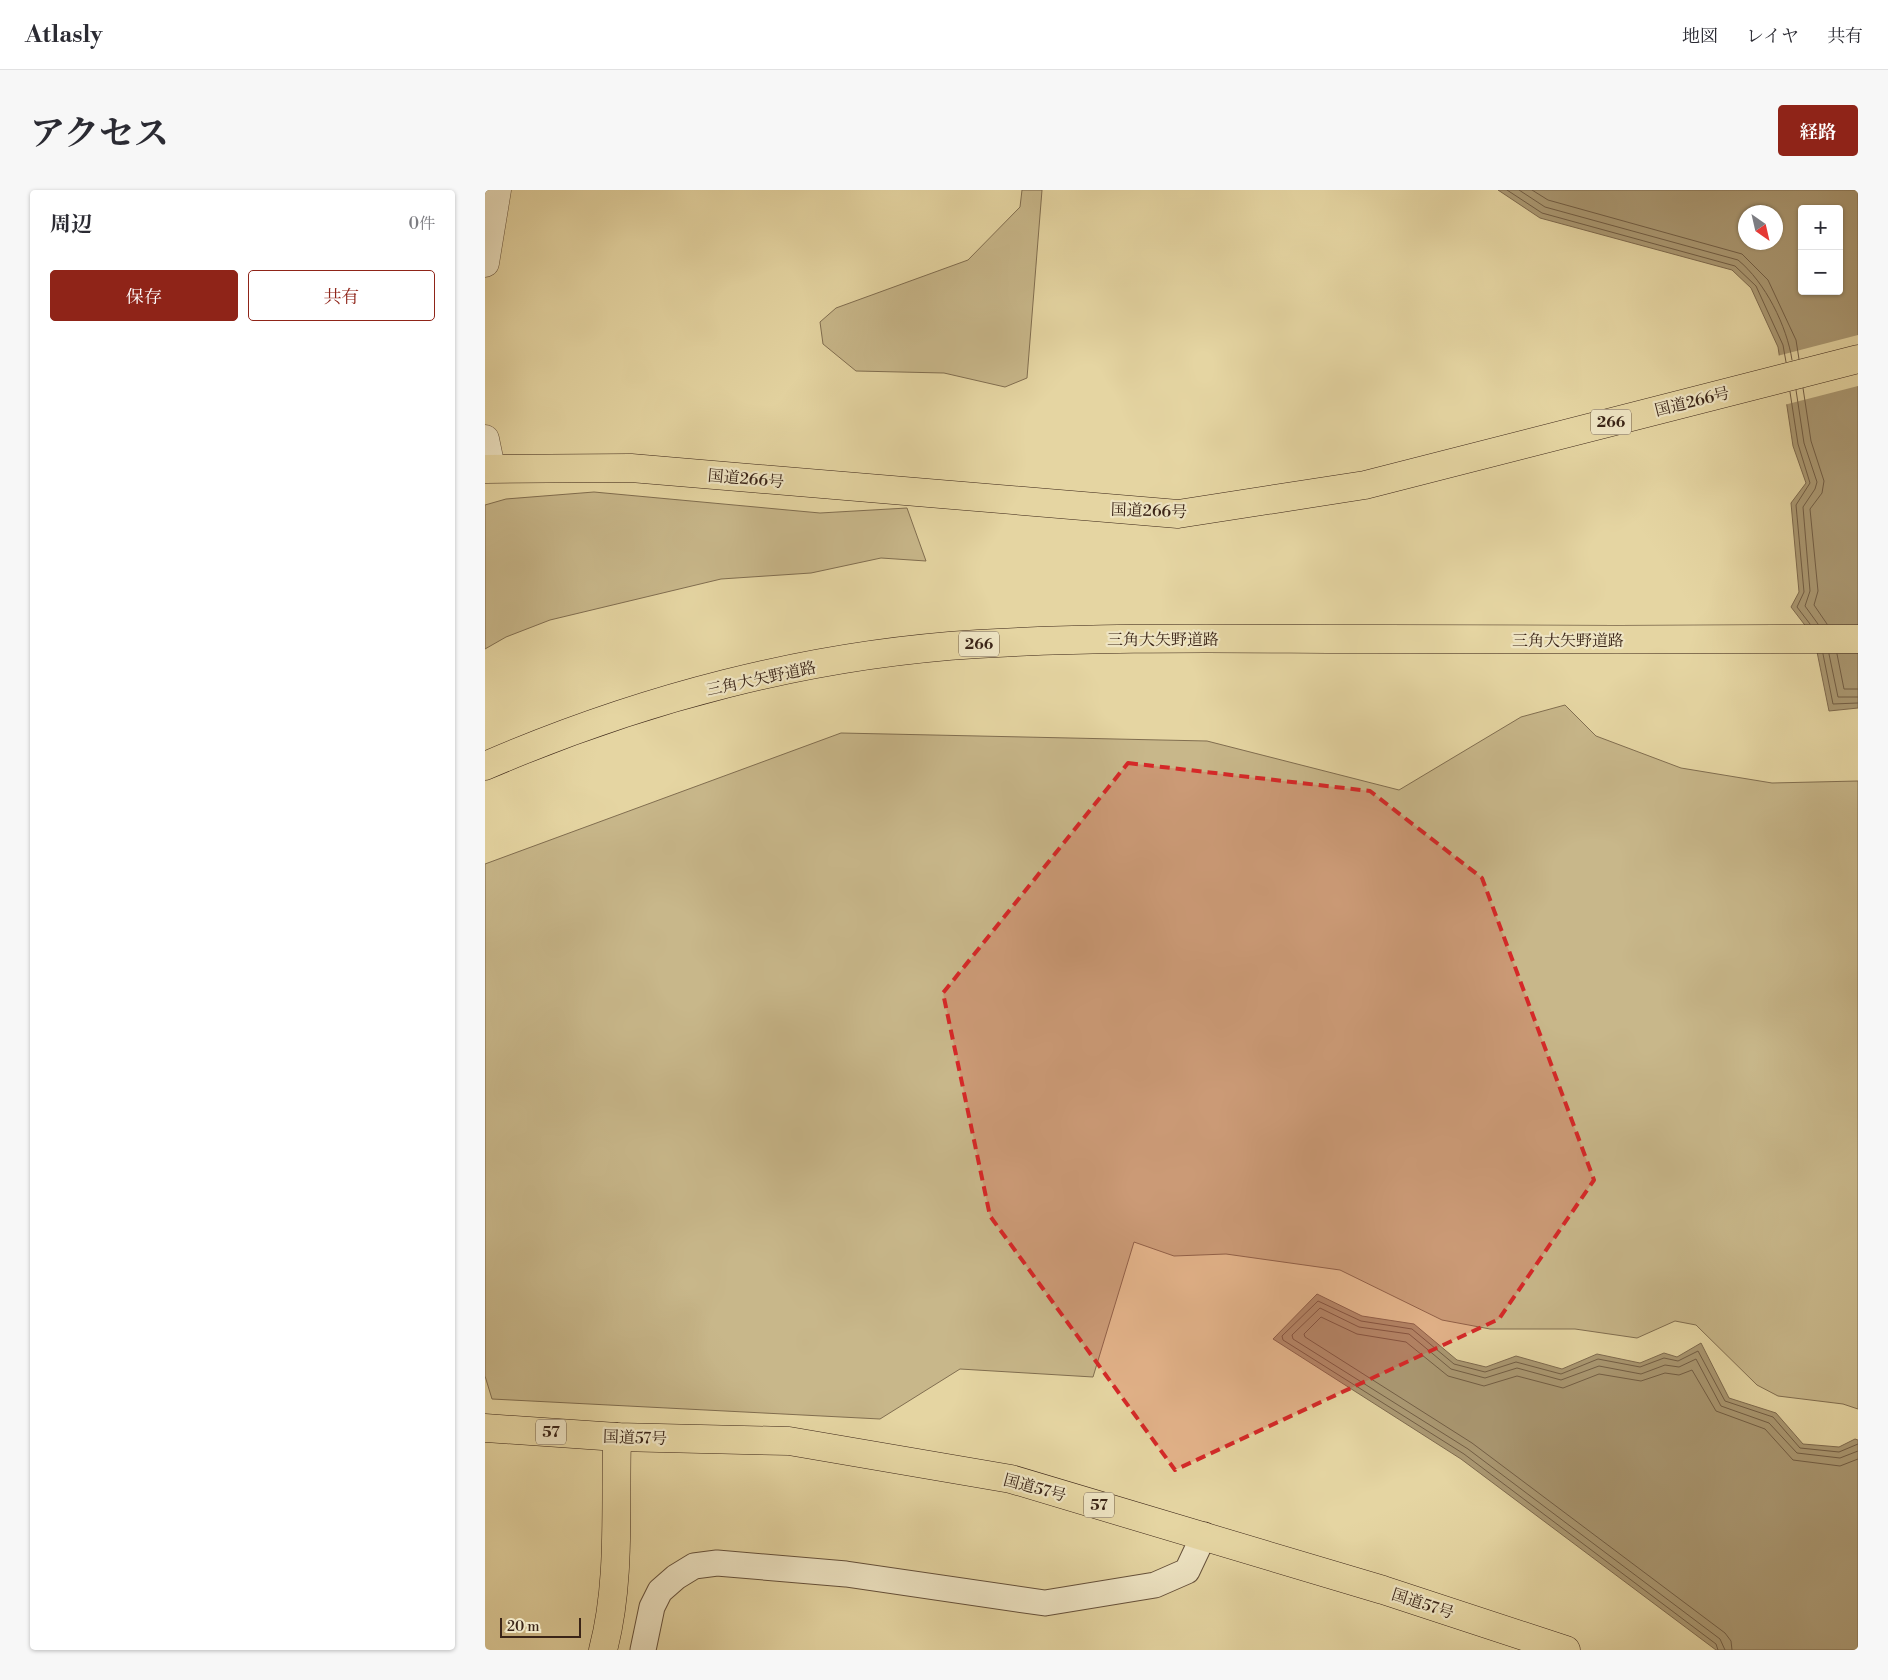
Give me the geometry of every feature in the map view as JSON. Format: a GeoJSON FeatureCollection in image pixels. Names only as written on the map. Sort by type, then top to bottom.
{"type":"FeatureCollection","features":[{"type":"Feature","properties":{"kind":"highway","name":"国道266号"},"geometry":{"type":"LineString","coordinates":[[488,468],[631,468],[1178,514],[1365,485],[1858,359]]}},
{"type":"Feature","properties":{"kind":"highway","name":"三角大矢野道路"},"geometry":{"type":"LineString","coordinates":[[485,766],[531,746],[639,708],[744,679],[859,657],[975,644],[1113,638],[1858,639]]}},
{"type":"Feature","properties":{"kind":"highway","name":"国道57号"},"geometry":{"type":"LineString","coordinates":[[485,1428],[617,1437],[789,1440],[1011,1480],[1204,1535],[1383,1590],[1566,1650]]}},
{"type":"Feature","properties":{"kind":"highway"},"geometry":{"type":"LineString","coordinates":[[603,1650],[609,1628],[612,1592],[617,1437]]}},
{"type":"Feature","properties":{"kind":"street"},"geometry":{"type":"LineString","coordinates":[[485,263],[497,190]]}},
{"type":"Feature","properties":{"kind":"street"},"geometry":{"type":"LineString","coordinates":[[485,440],[488,468]]}},
{"type":"Feature","properties":{"kind":"street"},"geometry":{"type":"LineString","coordinates":[[643,1650],[652,1607],[660,1591],[676,1576],[694,1566],[717,1563],[845,1574],[1045,1603],[1155,1586],[1187,1571],[1204,1535]]}},
{"type":"Feature","properties":{"kind":"highlighted area"},"geometry":{"type":"Polygon","coordinates":[[[1128,763],[1370,791],[1482,878],[1594,1180],[1499,1319],[1175,1470],[990,1216],[943,993],[1128,763]]]}},
{"type":"Feature","properties":{"kind":"shaded area"},"geometry":{"type":"Polygon","coordinates":[[[1022,190],[1042,190],[1027,378],[1005,387],[944,373],[856,371],[823,344],[820,322],[836,308],[968,260],[1020,207],[1022,190]]]}},
{"type":"Feature","properties":{"kind":"shaded area"},"geometry":{"type":"Polygon","coordinates":[[[594,492],[820,513],[907,508],[926,561],[881,558],[811,573],[721,579],[550,620],[506,637],[485,649],[485,505],[506,499],[594,492]]]}},
{"type":"Feature","properties":{"kind":"shaded area"},"geometry":{"type":"Polygon","coordinates":[[[1565,705],[1596,736],[1681,768],[1772,783],[1858,781],[1858,1409],[1843,1404],[1778,1396],[1757,1385],[1696,1325],[1675,1321],[1637,1338],[1575,1329],[1490,1329],[1442,1320],[1340,1270],[1226,1254],[1174,1256],[1134,1242],[1093,1377],[960,1369],[880,1419],[492,1399],[485,1376],[485,864],[841,733],[1207,741],[1399,790],[1521,717],[1565,705]]]}},
{"type":"Feature","properties":{"kind":"water"},"geometry":{"type":"Polygon","coordinates":[[[1498,190],[1858,190],[1858,708],[1829,711],[1814,637],[1791,607],[1799,592],[1791,503],[1806,483],[1793,446],[1778,347],[1751,288],[1732,270],[1540,218],[1498,190]]]}},
{"type":"Feature","properties":{"kind":"water"},"geometry":{"type":"Polygon","coordinates":[[[1317,1294],[1362,1316],[1414,1324],[1457,1360],[1486,1367],[1516,1356],[1562,1369],[1597,1354],[1640,1363],[1664,1353],[1677,1357],[1701,1343],[1729,1398],[1776,1413],[1803,1444],[1839,1447],[1855,1439],[1858,1440],[1858,1650],[1716,1650],[1461,1459],[1273,1339],[1317,1294]]]}},
{"type":"Feature","properties":{"kind":"pier"},"geometry":{"type":"Polygon","coordinates":[[[1858,335],[1858,386],[1784,405],[1777,356],[1858,335]]]}}]}
